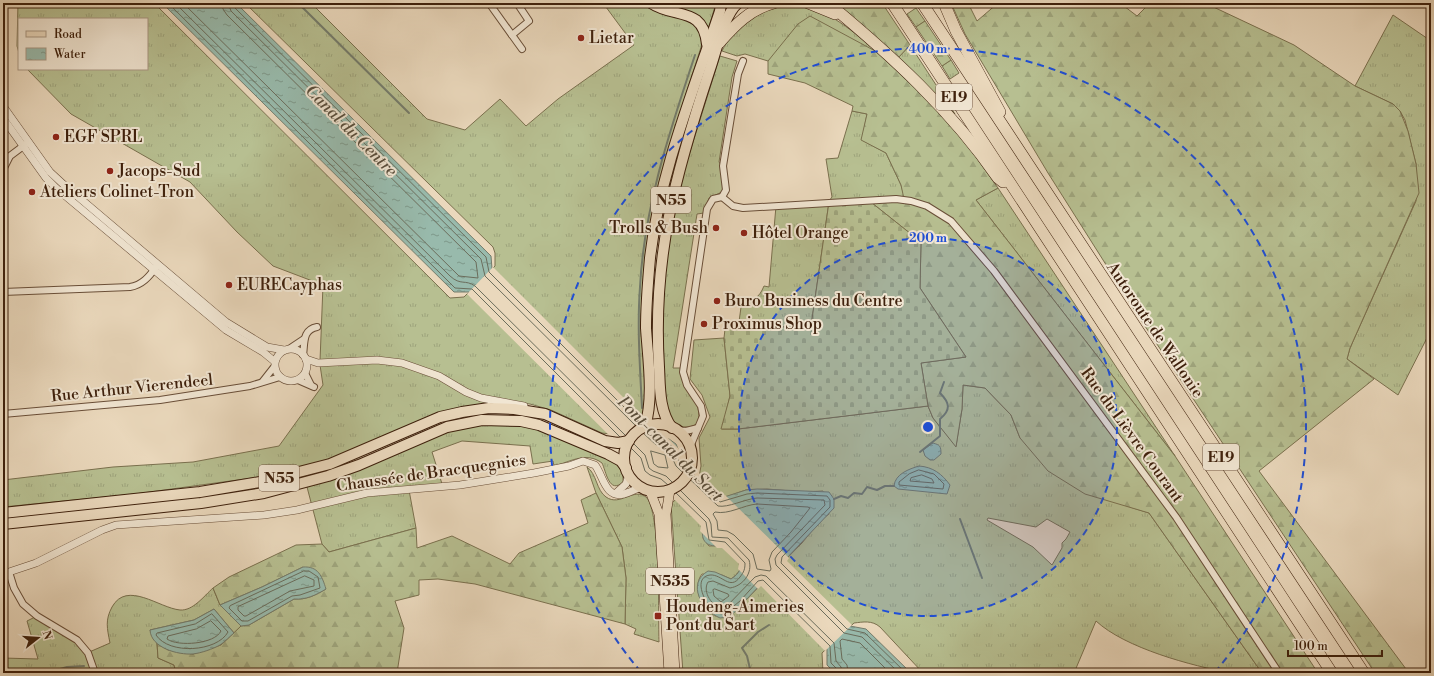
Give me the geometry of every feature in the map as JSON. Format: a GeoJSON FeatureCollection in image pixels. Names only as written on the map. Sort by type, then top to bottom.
{"type":"FeatureCollection","features":[{"type":"Feature","properties":{"kind":"highway"},"geometry":{"type":"LineString","coordinates":[[651,3],[663,9],[696,19],[705,30],[707,44]]}},
{"type":"Feature","properties":{"kind":"highway","name":"N55"},"geometry":{"type":"LineString","coordinates":[[645,427],[650,398],[646,325],[647,291],[656,218],[681,122],[707,44],[720,11],[721,3]]}},
{"type":"Feature","properties":{"kind":"highway","name":"N55"},"geometry":{"type":"LineString","coordinates":[[675,429],[667,421],[663,409],[660,386],[658,324],[661,258],[673,190],[692,125],[730,12],[738,3]]}},
{"type":"Feature","properties":{"kind":"highway"},"geometry":{"type":"LineString","coordinates":[[719,44],[742,18],[760,8],[774,3]]}},
{"type":"Feature","properties":{"kind":"highway"},"geometry":{"type":"LineString","coordinates":[[808,3],[823,8],[852,24]]}},
{"type":"Feature","properties":{"kind":"highway"},"geometry":{"type":"LineString","coordinates":[[828,3],[909,73],[930,94],[966,134],[998,178],[1016,192]]}},
{"type":"Feature","properties":{"kind":"highway","name":"E19"},"geometry":{"type":"LineString","coordinates":[[892,3],[1332,673]]}},
{"type":"Feature","properties":{"kind":"highway","name":"Autoroute de Wallonie"},"geometry":{"type":"LineString","coordinates":[[922,3],[1364,673]]}},
{"type":"Feature","properties":{"kind":"highway"},"geometry":{"type":"LineString","coordinates":[[944,3],[956,30],[998,106],[1005,130]]}},
{"type":"Feature","properties":{"kind":"highway","name":"N55"},"geometry":{"type":"LineString","coordinates":[[3,513],[200,492],[260,482],[330,464],[440,417],[462,412],[496,408],[545,414],[605,441],[618,443],[629,441]]}},
{"type":"Feature","properties":{"kind":"highway","name":"N55"},"geometry":{"type":"LineString","coordinates":[[3,524],[201,503],[264,493],[353,468],[447,427],[482,420],[498,419],[539,425],[608,454],[621,461],[628,471]]}},
{"type":"Feature","properties":{"kind":"highway"},"geometry":{"type":"LineString","coordinates":[[659,424],[675,429],[687,440],[690,447],[692,460],[688,472],[681,483],[670,490],[660,492],[646,489],[628,471],[625,451],[629,441],[645,427],[659,424]]}},
{"type":"Feature","properties":{"kind":"main road","name":"N535"},"geometry":{"type":"LineString","coordinates":[[646,489],[659,514],[669,673]]}},
{"type":"Feature","properties":{"kind":"main road","name":"N535"},"geometry":{"type":"LineString","coordinates":[[670,490],[666,514],[676,673]]}},
{"type":"Feature","properties":{"kind":"street"},"geometry":{"type":"LineString","coordinates":[[489,3],[522,49]]}},
{"type":"Feature","properties":{"kind":"street"},"geometry":{"type":"LineString","coordinates":[[512,35],[529,21],[517,3]]}},
{"type":"Feature","properties":{"kind":"street"},"geometry":{"type":"LineString","coordinates":[[690,447],[703,419],[702,410],[687,385],[684,372],[705,214],[710,202],[722,197],[726,190],[724,160],[738,74],[743,61]]}},
{"type":"Feature","properties":{"kind":"street"},"geometry":{"type":"LineString","coordinates":[[3,106],[51,183],[226,322],[267,347],[294,349],[305,357],[318,363],[377,360],[402,362],[439,376],[466,392],[481,398],[517,405],[545,414]]}},
{"type":"Feature","properties":{"kind":"street"},"geometry":{"type":"LineString","coordinates":[[3,118],[26,144]]}},
{"type":"Feature","properties":{"kind":"street"},"geometry":{"type":"LineString","coordinates":[[3,170],[10,156],[26,144]]}},
{"type":"Feature","properties":{"kind":"street","name":"Rue du Lièvre Courant"},"geometry":{"type":"LineString","coordinates":[[722,197],[733,206],[743,208],[879,199],[904,199],[932,208],[951,221],[970,241],[999,278],[1171,511],[1279,673]]}},
{"type":"Feature","properties":{"kind":"street"},"geometry":{"type":"LineString","coordinates":[[3,292],[138,286],[156,267]]}},
{"type":"Feature","properties":{"kind":"street"},"geometry":{"type":"LineString","coordinates":[[156,267],[226,330],[263,352],[274,364],[280,377],[288,382],[298,380],[313,386],[305,373]]}},
{"type":"Feature","properties":{"kind":"street"},"geometry":{"type":"LineString","coordinates":[[263,381],[274,364],[276,356],[304,339],[309,330],[317,327]]}},
{"type":"Feature","properties":{"kind":"street"},"geometry":{"type":"LineString","coordinates":[[298,380],[305,373],[307,368],[304,339]]}},
{"type":"Feature","properties":{"kind":"street","name":"Rue Arthur Vierendeel"},"geometry":{"type":"LineString","coordinates":[[3,414],[160,400],[250,386],[280,377]]}},
{"type":"Feature","properties":{"kind":"street"},"geometry":{"type":"LineString","coordinates":[[675,429],[686,431],[698,428]]}},
{"type":"Feature","properties":{"kind":"street","name":"Chaussée de Bracquegnies"},"geometry":{"type":"LineString","coordinates":[[6,573],[36,563],[102,530],[116,525],[240,518],[280,513],[350,496],[460,485],[534,473],[569,466],[583,461],[595,465],[607,489],[616,493]]}},
{"type":"Feature","properties":{"kind":"street"},"geometry":{"type":"LineString","coordinates":[[616,493],[626,484],[628,471]]}},
{"type":"Feature","properties":{"kind":"street"},"geometry":{"type":"LineString","coordinates":[[616,493],[624,494],[646,489]]}},
{"type":"Feature","properties":{"kind":"street"},"geometry":{"type":"LineString","coordinates":[[6,573],[23,604],[37,616],[77,640],[88,653],[95,673]]}},
{"type":"Feature","properties":{"kind":"green space"},"geometry":{"type":"Polygon","coordinates":[[[18,3],[154,3],[450,298],[464,297],[495,266],[495,253],[493,247],[245,3],[311,3],[427,119],[465,130],[500,99],[526,126],[558,99],[634,45],[603,3],[645,3],[654,8],[696,22],[704,38],[684,100],[654,210],[646,411],[640,425],[626,436],[602,433],[551,410],[530,404],[497,400],[467,391],[409,362],[320,361],[323,285],[273,266],[237,232],[190,182],[71,114],[28,70],[148,70],[148,18],[18,18],[18,50],[17,46],[18,3]]]}},
{"type":"Feature","properties":{"kind":"green space"},"geometry":{"type":"Polygon","coordinates":[[[680,3],[716,3],[709,27],[696,14],[679,8],[680,3]]]}},
{"type":"Feature","properties":{"kind":"green space"},"geometry":{"type":"Polygon","coordinates":[[[833,3],[882,3],[910,45],[898,58],[833,3]]]}},
{"type":"Feature","properties":{"kind":"green space"},"geometry":{"type":"Polygon","coordinates":[[[951,3],[968,3],[977,21],[998,3],[1120,3],[1137,16],[1150,3],[1205,3],[1294,45],[1355,86],[1393,104],[1400,111],[1408,131],[1416,164],[1419,193],[1350,348],[1347,359],[1374,379],[1259,471],[1409,673],[1375,673],[1141,320],[1048,173],[965,34],[951,3]]]}},
{"type":"Feature","properties":{"kind":"green space"},"geometry":{"type":"Polygon","coordinates":[[[784,4],[811,8],[835,19],[846,26],[877,52],[779,50],[768,61],[745,54],[737,56],[722,51],[733,34],[747,20],[774,6],[784,4]]]}},
{"type":"Feature","properties":{"kind":"green space"},"geometry":{"type":"Polygon","coordinates":[[[916,8],[925,21],[916,27],[907,14],[916,8]]]}},
{"type":"Feature","properties":{"kind":"green space"},"geometry":{"type":"Polygon","coordinates":[[[1393,15],[1431,41],[1431,330],[1398,395],[1347,359],[1350,348],[1416,201],[1416,164],[1405,120],[1400,111],[1393,104],[1355,86],[1393,15]]]}},
{"type":"Feature","properties":{"kind":"green space"},"geometry":{"type":"Polygon","coordinates":[[[810,16],[877,52],[908,80],[960,135],[998,188],[976,200],[1175,456],[1318,673],[1262,673],[1149,513],[1085,494],[1048,471],[1020,438],[1011,415],[985,388],[963,385],[962,409],[956,447],[933,418],[928,406],[921,363],[966,357],[920,288],[921,242],[867,199],[904,199],[901,185],[886,153],[861,140],[867,114],[852,111],[853,106],[805,83],[768,74],[768,61],[798,24],[810,16]]]}},
{"type":"Feature","properties":{"kind":"green space"},"geometry":{"type":"Polygon","coordinates":[[[925,21],[951,60],[942,66],[916,27],[925,21]]]}},
{"type":"Feature","properties":{"kind":"green space"},"geometry":{"type":"Polygon","coordinates":[[[910,45],[955,114],[898,58],[910,45]]]}},
{"type":"Feature","properties":{"kind":"green space"},"geometry":{"type":"Polygon","coordinates":[[[720,56],[737,61],[732,77],[719,162],[721,165],[724,189],[722,192],[709,198],[704,213],[697,214],[673,368],[681,368],[681,377],[698,408],[699,415],[697,424],[690,427],[681,427],[677,426],[668,412],[665,398],[661,329],[664,274],[677,193],[720,56]]]}},
{"type":"Feature","properties":{"kind":"green space"},"geometry":{"type":"Polygon","coordinates":[[[951,60],[959,73],[950,79],[942,66],[951,60]]]}},
{"type":"Feature","properties":{"kind":"green space"},"geometry":{"type":"Polygon","coordinates":[[[852,111],[867,114],[862,140],[886,153],[901,185],[905,199],[829,202],[811,326],[738,329],[742,300],[756,298],[764,286],[769,287],[776,206],[829,201],[832,197],[826,159],[838,158],[852,111]]]}},
{"type":"Feature","properties":{"kind":"green space"},"geometry":{"type":"Polygon","coordinates":[[[998,188],[1175,456],[976,200],[998,188]]]}},
{"type":"Feature","properties":{"kind":"green space"},"geometry":{"type":"Polygon","coordinates":[[[867,199],[921,242],[920,288],[966,357],[921,363],[928,406],[738,429],[721,429],[730,396],[724,338],[725,329],[811,326],[829,202],[867,199]]]}},
{"type":"Feature","properties":{"kind":"green space"},"geometry":{"type":"Polygon","coordinates":[[[724,338],[730,396],[722,429],[738,429],[928,406],[933,418],[956,446],[962,409],[963,385],[985,388],[1011,415],[1020,438],[1127,506],[1149,513],[1262,673],[1231,673],[1179,661],[1124,640],[1096,621],[1074,673],[923,673],[880,627],[871,622],[864,622],[854,623],[822,653],[823,673],[683,673],[671,504],[699,477],[701,466],[699,438],[710,417],[702,395],[690,379],[694,340],[724,338]],[[767,489],[746,490],[720,499],[703,538],[709,546],[732,545],[741,569],[731,579],[722,575],[702,574],[699,581],[699,597],[708,611],[715,615],[722,617],[730,616],[802,543],[820,521],[829,514],[823,491],[804,492],[767,489]],[[988,518],[987,520],[1033,547],[1052,565],[1062,548],[1062,543],[1070,532],[1047,519],[1036,527],[988,518]]]}},
{"type":"Feature","properties":{"kind":"green space"},"geometry":{"type":"Polygon","coordinates":[[[340,363],[391,363],[420,370],[497,404],[489,405],[317,463],[267,476],[135,494],[3,507],[3,480],[113,467],[193,462],[279,446],[323,385],[320,365],[340,363]]]}},
{"type":"Feature","properties":{"kind":"green space"},"geometry":{"type":"Polygon","coordinates":[[[482,424],[519,425],[538,429],[614,462],[623,472],[623,482],[614,486],[611,484],[602,463],[590,458],[578,458],[554,466],[553,461],[533,464],[530,446],[462,441],[432,452],[443,487],[409,490],[416,528],[329,552],[322,544],[307,487],[446,431],[482,424]]]}},
{"type":"Feature","properties":{"kind":"green space"},"geometry":{"type":"Polygon","coordinates":[[[587,467],[593,474],[600,490],[606,497],[616,500],[637,494],[646,497],[651,506],[658,565],[659,642],[634,634],[636,629],[625,624],[626,578],[622,547],[596,493],[587,467]]]}},
{"type":"Feature","properties":{"kind":"green space"},"geometry":{"type":"Polygon","coordinates":[[[596,493],[622,547],[626,578],[625,624],[475,584],[438,579],[419,580],[419,595],[395,601],[404,628],[397,673],[176,673],[174,665],[158,658],[157,643],[168,650],[193,654],[221,645],[241,626],[249,625],[294,599],[311,597],[326,589],[303,567],[220,605],[213,588],[229,577],[296,545],[322,544],[329,552],[416,528],[417,548],[452,536],[510,564],[519,553],[588,523],[581,500],[596,493]]]}},
{"type":"Feature","properties":{"kind":"green space"},"geometry":{"type":"Polygon","coordinates":[[[213,588],[220,605],[241,626],[234,633],[214,609],[194,620],[150,630],[157,643],[158,658],[174,665],[176,673],[3,673],[3,658],[38,659],[27,621],[37,616],[61,629],[87,653],[110,643],[107,628],[108,620],[112,607],[118,599],[126,596],[135,596],[172,608],[185,610],[194,606],[213,588]]]}},
{"type":"Feature","properties":{"kind":"water","name":"Canal du Centre"},"geometry":{"type":"Polygon","coordinates":[[[162,3],[236,3],[491,256],[492,269],[660,437],[669,439],[676,444],[682,458],[721,498],[746,490],[757,489],[829,492],[834,499],[834,508],[784,561],[850,626],[866,629],[911,673],[835,673],[827,665],[827,649],[761,584],[730,617],[720,618],[707,609],[702,603],[697,589],[701,576],[708,571],[715,572],[731,579],[738,572],[741,563],[723,546],[713,546],[706,543],[702,531],[703,525],[637,462],[469,292],[454,292],[162,3]]]}},
{"type":"Feature","properties":{"kind":"water"},"geometry":{"type":"Polygon","coordinates":[[[933,443],[940,446],[941,454],[934,460],[930,460],[925,456],[923,450],[933,443]]]}},
{"type":"Feature","properties":{"kind":"water"},"geometry":{"type":"Polygon","coordinates":[[[919,466],[929,468],[944,478],[950,485],[947,494],[898,489],[894,486],[900,475],[907,470],[919,466]]]}},
{"type":"Feature","properties":{"kind":"water"},"geometry":{"type":"Polygon","coordinates":[[[303,567],[316,570],[321,576],[326,589],[311,597],[294,599],[249,625],[241,626],[220,605],[262,587],[303,567]]]}},
{"type":"Feature","properties":{"kind":"water"},"geometry":{"type":"Polygon","coordinates":[[[214,609],[234,633],[222,644],[214,648],[193,654],[173,652],[160,646],[152,636],[150,630],[194,620],[214,609]]]}},
{"type":"Feature","properties":{"kind":"pier","name":"Pont-canal du Sart"},"geometry":{"type":"Polygon","coordinates":[[[493,267],[661,435],[667,437],[683,453],[684,458],[722,496],[725,495],[789,558],[787,561],[852,625],[825,651],[761,586],[758,589],[738,569],[739,564],[722,548],[717,548],[700,531],[701,526],[659,484],[651,482],[637,469],[635,461],[467,294],[493,267]]]}},
{"type":"Feature","properties":{"kind":"waterway"},"geometry":{"type":"LineString","coordinates":[[298,3],[409,113]]}},
{"type":"Feature","properties":{"kind":"waterway"},"geometry":{"type":"LineString","coordinates":[[642,408],[639,347],[639,302],[642,257],[660,169],[676,112],[695,55]]}},
{"type":"Feature","properties":{"kind":"waterway"},"geometry":{"type":"LineString","coordinates":[[920,452],[940,436],[940,419],[946,413],[948,406],[946,400],[940,393],[944,382]]}},
{"type":"Feature","properties":{"kind":"waterway"},"geometry":{"type":"LineString","coordinates":[[834,499],[841,496],[848,498],[854,493],[862,494],[867,487],[877,490],[885,486],[894,486]]}},
{"type":"Feature","properties":{"kind":"waterway"},"geometry":{"type":"LineString","coordinates":[[960,519],[982,578]]}},
{"type":"Feature","properties":{"kind":"waterway"},"geometry":{"type":"LineString","coordinates":[[751,673],[747,656],[742,648],[758,632],[769,625]]}},
{"type":"Feature","properties":{"kind":"waterway"},"geometry":{"type":"LineString","coordinates":[[8,673],[46,673],[67,667],[84,666]]}},
{"type":"Feature","properties":{"kind":"place","name":"Lietar"},"geometry":{"type":"Point","coordinates":[581,38]}},
{"type":"Feature","properties":{"kind":"place","name":"EGF SPRL"},"geometry":{"type":"Point","coordinates":[56,137]}},
{"type":"Feature","properties":{"kind":"place","name":"Jacops-Sud"},"geometry":{"type":"Point","coordinates":[110,171]}},
{"type":"Feature","properties":{"kind":"place","name":"Ateliers Colinet-Tron"},"geometry":{"type":"Point","coordinates":[32,192]}},
{"type":"Feature","properties":{"kind":"place","name":"Trolls & Bush"},"geometry":{"type":"Point","coordinates":[716,228]}},
{"type":"Feature","properties":{"kind":"place","name":"Hôtel Orange"},"geometry":{"type":"Point","coordinates":[744,233]}},
{"type":"Feature","properties":{"kind":"place","name":"EURECayphas"},"geometry":{"type":"Point","coordinates":[229,285]}},
{"type":"Feature","properties":{"kind":"place","name":"Buro Business du Centre"},"geometry":{"type":"Point","coordinates":[717,301]}},
{"type":"Feature","properties":{"kind":"place","name":"Proximus Shop"},"geometry":{"type":"Point","coordinates":[704,324]}},
{"type":"Feature","properties":{"kind":"place","name":"Houdeng-Aimeries Pont du Sart"},"geometry":{"type":"Point","coordinates":[658,616]}}]}
